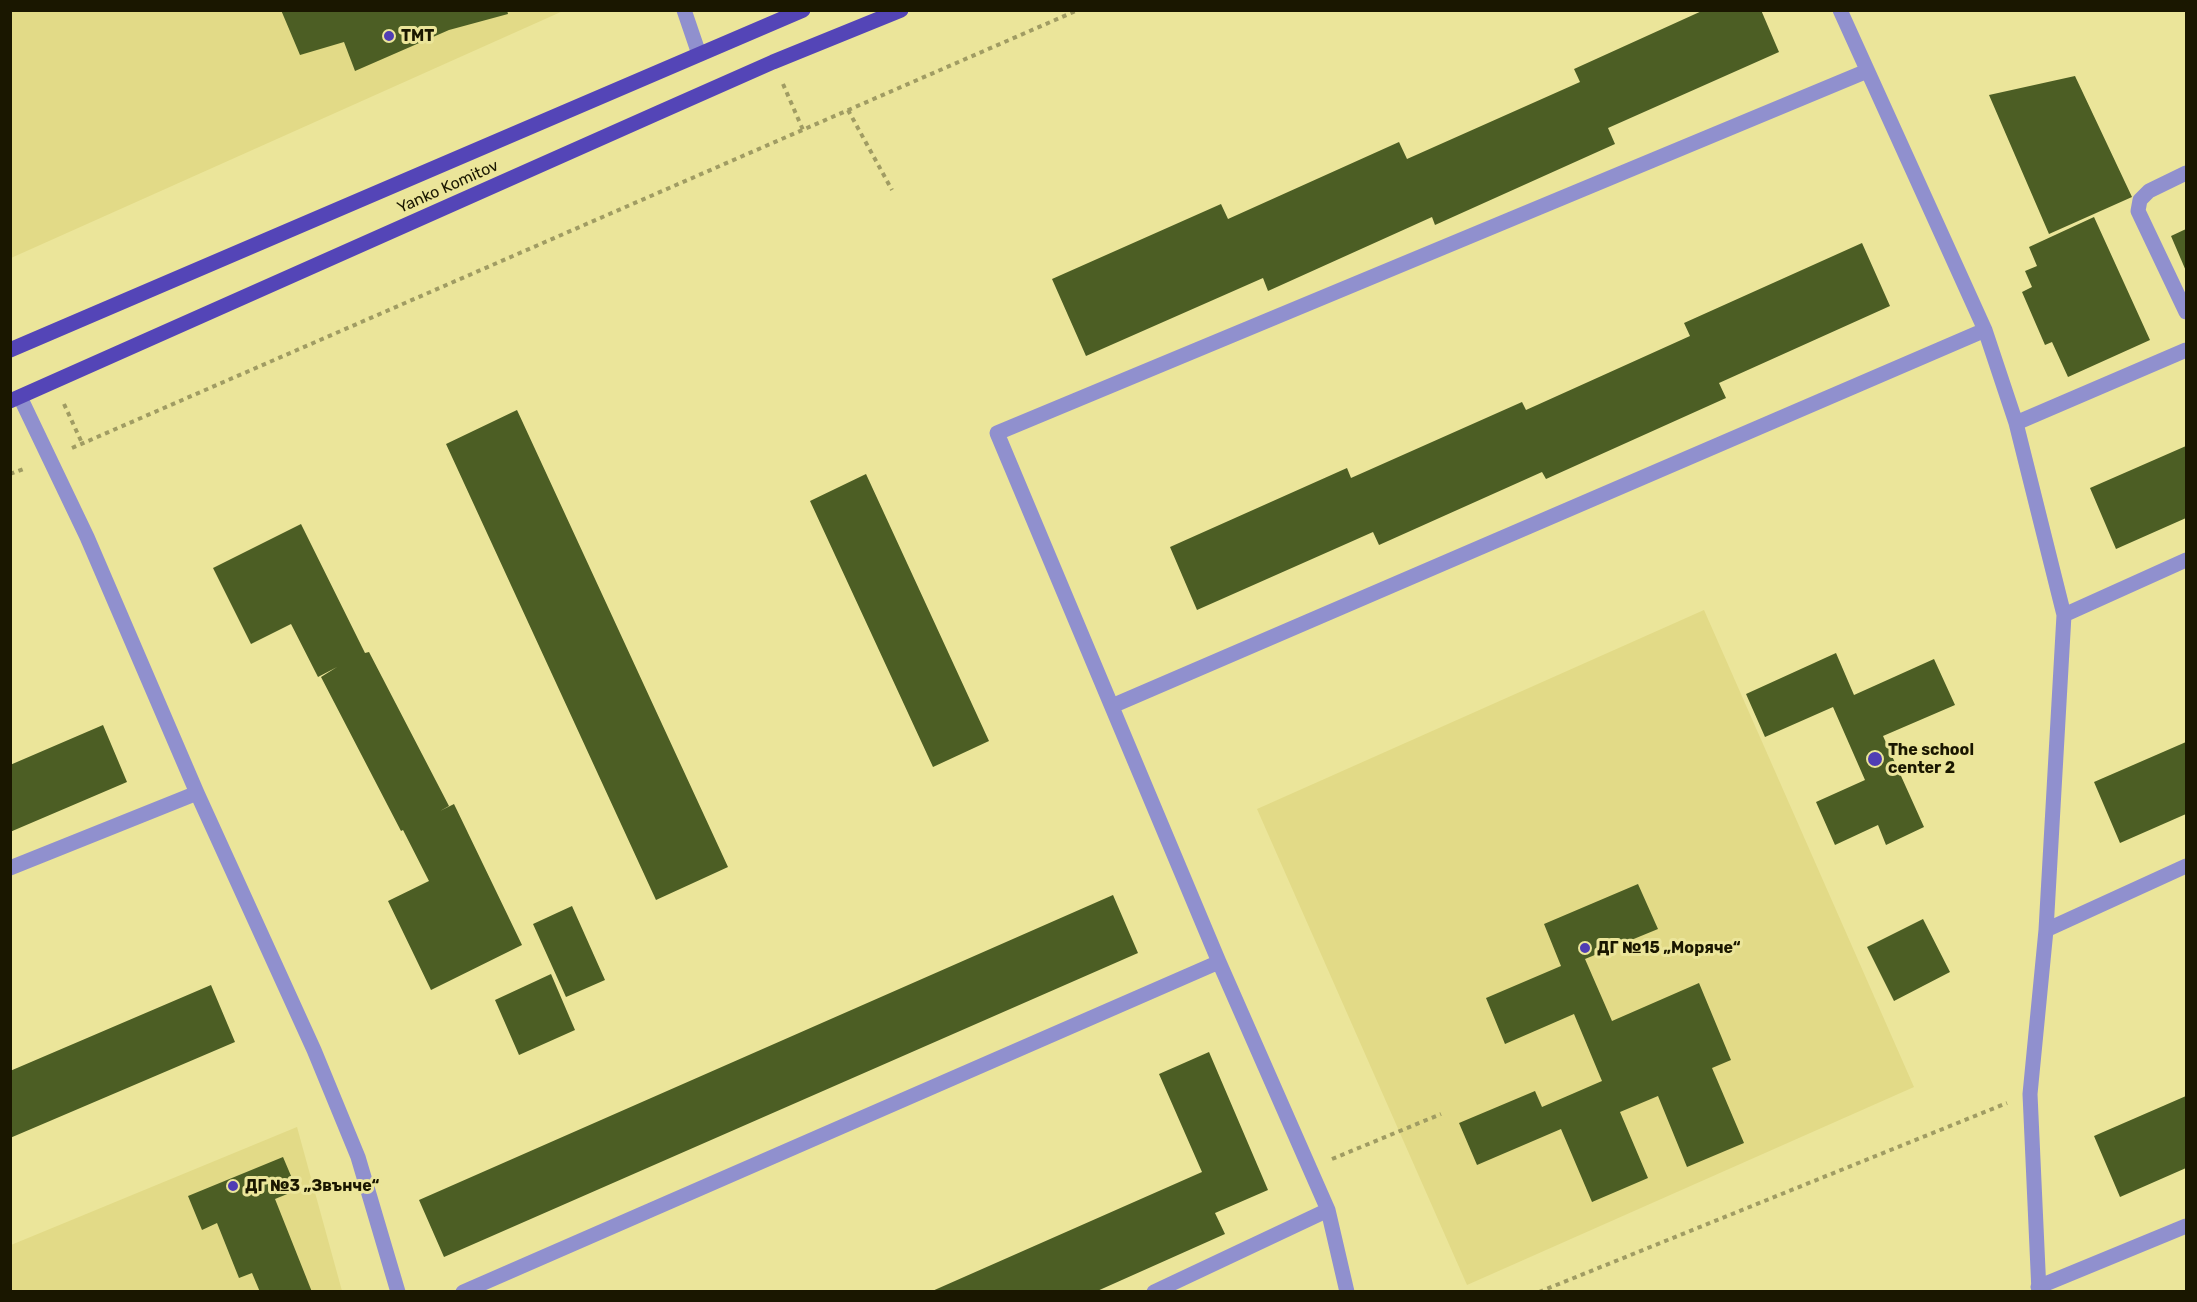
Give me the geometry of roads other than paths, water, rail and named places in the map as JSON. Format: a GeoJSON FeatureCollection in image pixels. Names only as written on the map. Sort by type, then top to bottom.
{"type":"FeatureCollection","features":[{"type":"Feature","properties":{"kind":"main road","name":"Yanko Komitov"},"geometry":{"type":"LineString","coordinates":[[10,350],[803,10]]}},
{"type":"Feature","properties":{"kind":"main road","name":"Yanko Komitov"},"geometry":{"type":"LineString","coordinates":[[15,399],[773,62],[901,10]]}},
{"type":"Feature","properties":{"kind":"street"},"geometry":{"type":"LineString","coordinates":[[684,10],[699,54]]}},
{"type":"Feature","properties":{"kind":"street"},"geometry":{"type":"LineString","coordinates":[[1840,10],[1985,330],[2016,423],[2064,615],[2046,930],[2030,1094],[2038,1289],[2187,1226]]}},
{"type":"Feature","properties":{"kind":"street"},"geometry":{"type":"LineString","coordinates":[[1347,1292],[1328,1210],[1219,962],[997,433],[1867,71]]}},
{"type":"Feature","properties":{"kind":"street"},"geometry":{"type":"LineString","coordinates":[[2187,173],[2149,191],[2140,200],[2138,211],[2187,312]]}},
{"type":"Feature","properties":{"kind":"street"},"geometry":{"type":"LineString","coordinates":[[1112,706],[1985,330]]}},
{"type":"Feature","properties":{"kind":"street"},"geometry":{"type":"LineString","coordinates":[[2016,423],[2187,350]]}},
{"type":"Feature","properties":{"kind":"street"},"geometry":{"type":"LineString","coordinates":[[15,399],[49,458],[87,537],[198,794],[314,1050],[358,1157],[398,1292]]}},
{"type":"Feature","properties":{"kind":"street"},"geometry":{"type":"LineString","coordinates":[[2064,615],[2187,560]]}},
{"type":"Feature","properties":{"kind":"street"},"geometry":{"type":"LineString","coordinates":[[10,868],[198,794]]}},
{"type":"Feature","properties":{"kind":"street"},"geometry":{"type":"LineString","coordinates":[[2046,930],[2187,866]]}},
{"type":"Feature","properties":{"kind":"street"},"geometry":{"type":"LineString","coordinates":[[464,1292],[1219,962]]}},
{"type":"Feature","properties":{"kind":"street"},"geometry":{"type":"LineString","coordinates":[[1155,1292],[1328,1210]]}},
{"type":"Feature","properties":{"kind":"place","name":"TMT"},"geometry":{"type":"Point","coordinates":[389,36]}},
{"type":"Feature","properties":{"kind":"place","name":"The school center 2"},"geometry":{"type":"Point","coordinates":[1875,759]}},
{"type":"Feature","properties":{"kind":"place","name":"ДГ №15 „Моряче“"},"geometry":{"type":"Point","coordinates":[1585,948]}},
{"type":"Feature","properties":{"kind":"place","name":"ДГ №3 „Звънче“"},"geometry":{"type":"Point","coordinates":[233,1186]}}]}
